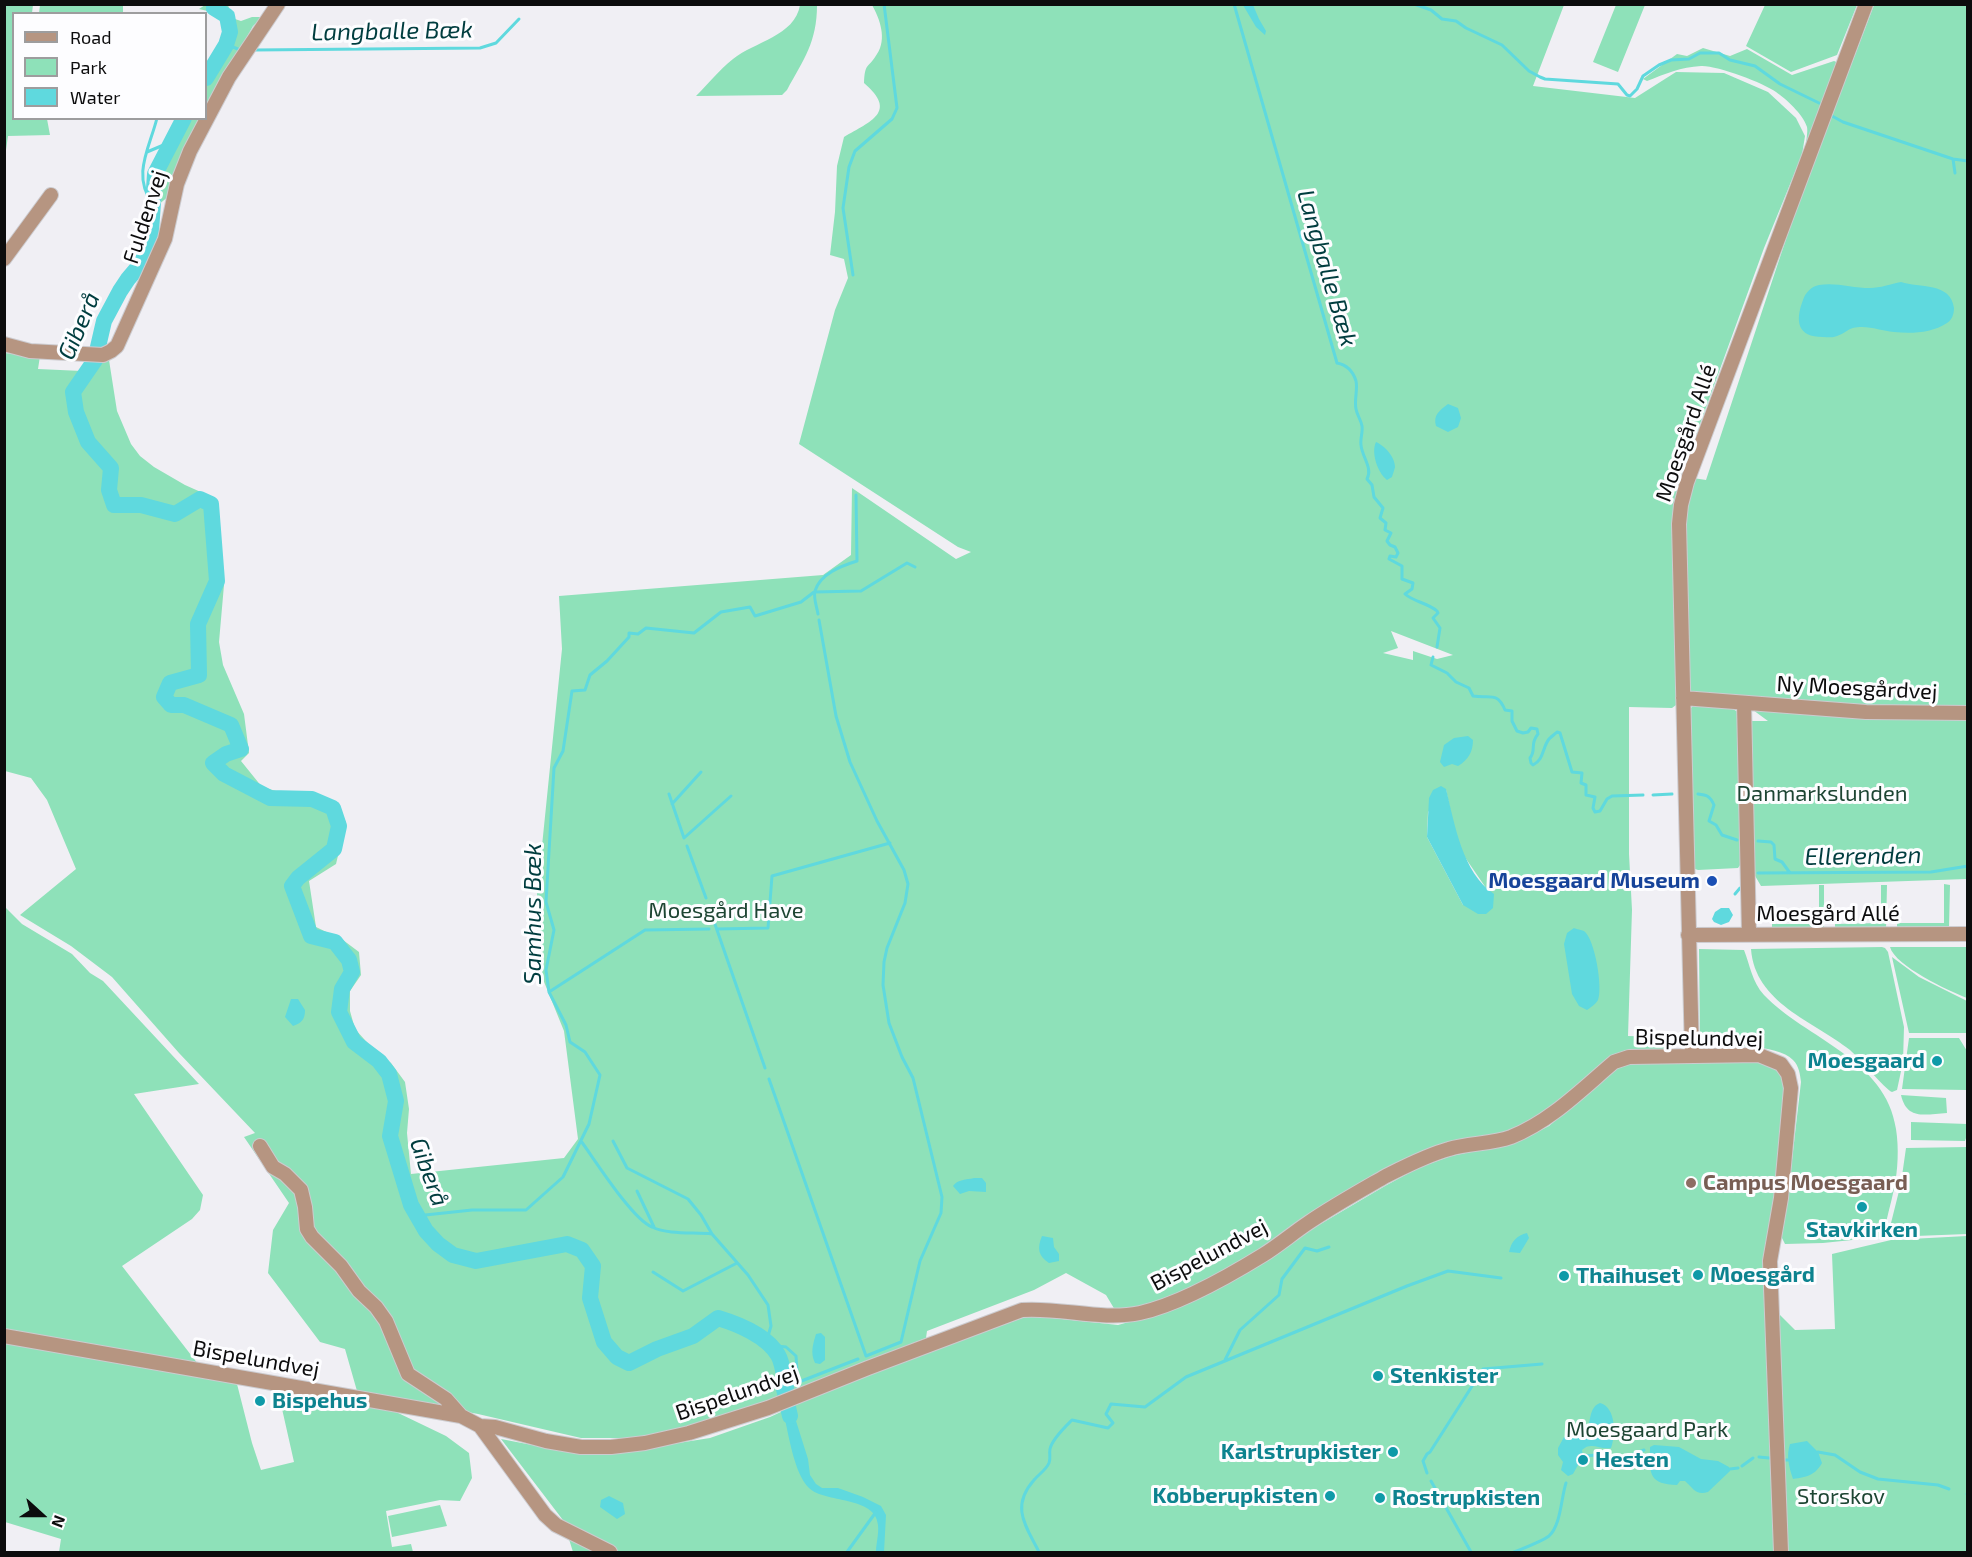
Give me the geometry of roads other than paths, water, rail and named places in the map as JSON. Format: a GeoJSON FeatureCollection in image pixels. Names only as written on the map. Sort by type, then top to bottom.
{"type":"FeatureCollection","features":[{"type":"Feature","properties":{"kind":"street","name":"Fuldenvej"},"geometry":{"type":"LineString","coordinates":[[207,118],[229,76],[278,4]]}},
{"type":"Feature","properties":{"kind":"street","name":"Moesgård Allé"},"geometry":{"type":"LineString","coordinates":[[1692,1054],[1679,525],[1681,505],[1687,482],[1866,4]]}},
{"type":"Feature","properties":{"kind":"street","name":"Fuldenvej"},"geometry":{"type":"LineString","coordinates":[[4,344],[30,351],[88,355],[103,355],[117,346],[165,239],[177,184],[190,151],[206,120]]}},
{"type":"Feature","properties":{"kind":"street"},"geometry":{"type":"LineString","coordinates":[[4,259],[51,195]]}},
{"type":"Feature","properties":{"kind":"street","name":"Ny Moesgårdvej"},"geometry":{"type":"LineString","coordinates":[[1683,698],[1866,712],[1968,713]]}},
{"type":"Feature","properties":{"kind":"street","name":"Ny Moesgårdvej"},"geometry":{"type":"LineString","coordinates":[[1744,703],[1749,935]]}},
{"type":"Feature","properties":{"kind":"street","name":"Moesgård Allé"},"geometry":{"type":"LineString","coordinates":[[1688,935],[1968,934]]}},
{"type":"Feature","properties":{"kind":"street","name":"Bispelundvej"},"geometry":{"type":"LineString","coordinates":[[4,1336],[461,1416],[480,1426],[495,1427],[546,1442],[581,1447],[611,1447],[645,1443],[689,1433],[768,1408],[1022,1310],[1041,1309],[1113,1315],[1139,1313],[1166,1305],[1197,1291],[1264,1254],[1309,1222],[1416,1161],[1450,1149],[1509,1138],[1530,1128],[1547,1118],[1614,1062],[1621,1059],[1692,1054],[1758,1055],[1781,1064],[1788,1074],[1791,1088],[1781,1198],[1770,1261],[1781,1552]]}},
{"type":"Feature","properties":{"kind":"street"},"geometry":{"type":"LineString","coordinates":[[261,1146],[273,1167],[285,1174],[300,1190],[305,1207],[307,1229],[312,1237],[341,1266],[359,1291],[376,1307],[386,1321],[408,1374],[446,1399],[461,1416]]}},
{"type":"Feature","properties":{"kind":"street"},"geometry":{"type":"LineString","coordinates":[[480,1426],[545,1515],[556,1525],[610,1552]]}},
{"type":"Feature","properties":{"kind":"water"},"geometry":{"type":"Polygon","coordinates":[[[1243,5],[1253,5],[1266,31],[1265,35],[1256,27],[1243,5]]]}},
{"type":"Feature","properties":{"kind":"water"},"geometry":{"type":"Polygon","coordinates":[[[1901,282],[1941,290],[1947,294],[1954,308],[1950,320],[1935,329],[1921,332],[1901,333],[1857,327],[1835,337],[1814,336],[1803,331],[1800,326],[1799,315],[1804,297],[1816,286],[1831,284],[1870,288],[1901,282]]]}},
{"type":"Feature","properties":{"kind":"water"},"geometry":{"type":"Polygon","coordinates":[[[1448,404],[1458,408],[1461,418],[1458,427],[1448,432],[1436,426],[1435,419],[1448,404]]]}},
{"type":"Feature","properties":{"kind":"water"},"geometry":{"type":"Polygon","coordinates":[[[1376,442],[1389,452],[1395,463],[1392,477],[1387,480],[1380,472],[1376,462],[1374,451],[1376,442]]]}},
{"type":"Feature","properties":{"kind":"water"},"geometry":{"type":"Polygon","coordinates":[[[1468,736],[1473,740],[1471,752],[1465,761],[1458,766],[1452,764],[1444,767],[1440,762],[1444,745],[1454,738],[1468,736]]]}},
{"type":"Feature","properties":{"kind":"water"},"geometry":{"type":"Polygon","coordinates":[[[1441,786],[1446,789],[1461,847],[1467,861],[1483,885],[1494,894],[1493,908],[1486,914],[1478,914],[1463,905],[1427,837],[1429,798],[1433,790],[1441,786]]]}},
{"type":"Feature","properties":{"kind":"water"},"geometry":{"type":"Polygon","coordinates":[[[1721,908],[1729,908],[1733,915],[1729,922],[1721,925],[1712,919],[1715,912],[1721,908]]]}},
{"type":"Feature","properties":{"kind":"water"},"geometry":{"type":"Polygon","coordinates":[[[1574,928],[1584,931],[1588,936],[1597,964],[1598,1000],[1587,1010],[1579,1006],[1572,994],[1564,944],[1567,933],[1574,928]]]}},
{"type":"Feature","properties":{"kind":"water"},"geometry":{"type":"Polygon","coordinates":[[[291,999],[298,999],[305,1010],[302,1020],[293,1026],[285,1017],[291,999]]]}},
{"type":"Feature","properties":{"kind":"water"},"geometry":{"type":"Polygon","coordinates":[[[982,1178],[986,1183],[986,1192],[969,1191],[960,1194],[953,1186],[960,1181],[982,1178]]]}},
{"type":"Feature","properties":{"kind":"water"},"geometry":{"type":"Polygon","coordinates":[[[1527,1233],[1529,1238],[1520,1253],[1509,1252],[1515,1240],[1527,1233]]]}},
{"type":"Feature","properties":{"kind":"water"},"geometry":{"type":"Polygon","coordinates":[[[1042,1236],[1053,1238],[1059,1261],[1049,1263],[1043,1258],[1039,1248],[1042,1236]]]}},
{"type":"Feature","properties":{"kind":"water"},"geometry":{"type":"Polygon","coordinates":[[[821,1333],[825,1337],[825,1360],[820,1364],[815,1363],[812,1352],[816,1334],[821,1333]]]}},
{"type":"Feature","properties":{"kind":"water"},"geometry":{"type":"Polygon","coordinates":[[[1600,1403],[1609,1410],[1612,1416],[1614,1436],[1611,1448],[1585,1447],[1582,1450],[1583,1456],[1573,1474],[1568,1476],[1561,1470],[1563,1462],[1558,1455],[1558,1448],[1564,1437],[1577,1437],[1584,1433],[1595,1406],[1600,1403]]]}},
{"type":"Feature","properties":{"kind":"water"},"geometry":{"type":"Polygon","coordinates":[[[791,1405],[808,1459],[810,1475],[816,1484],[822,1488],[838,1488],[881,1506],[886,1515],[884,1552],[876,1552],[878,1525],[875,1516],[868,1509],[816,1493],[804,1481],[793,1454],[784,1415],[783,1409],[791,1405]]]}},
{"type":"Feature","properties":{"kind":"water"},"geometry":{"type":"Polygon","coordinates":[[[1807,1441],[1818,1452],[1822,1463],[1811,1475],[1793,1479],[1788,1462],[1790,1444],[1807,1441]]]}},
{"type":"Feature","properties":{"kind":"water"},"geometry":{"type":"Polygon","coordinates":[[[1654,1445],[1679,1447],[1701,1459],[1718,1461],[1729,1467],[1730,1471],[1708,1492],[1704,1493],[1695,1491],[1685,1481],[1680,1481],[1677,1485],[1661,1483],[1651,1472],[1650,1447],[1654,1445]]]}},
{"type":"Feature","properties":{"kind":"water"},"geometry":{"type":"Polygon","coordinates":[[[609,1496],[623,1503],[625,1514],[617,1519],[600,1507],[601,1500],[609,1496]]]}},
{"type":"Feature","properties":{"kind":"waterway","name":"Giberå"},"geometry":{"type":"LineString","coordinates":[[207,76],[226,45],[230,32],[227,16],[214,8],[215,4]]}},
{"type":"Feature","properties":{"kind":"waterway"},"geometry":{"type":"LineString","coordinates":[[853,275],[843,208],[849,167],[855,151],[892,119],[897,108],[884,4]]}},
{"type":"Feature","properties":{"kind":"waterway","name":"Langballe Bæk"},"geometry":{"type":"LineString","coordinates":[[1234,4],[1337,363],[1349,369],[1356,381],[1356,406],[1362,426],[1361,445],[1369,471],[1367,479],[1372,485],[1374,497],[1383,508],[1380,518],[1386,523],[1385,530],[1391,533],[1387,541],[1395,547],[1398,553],[1396,557],[1390,556],[1389,559],[1402,566],[1402,579],[1413,583],[1412,589],[1405,594],[1437,611],[1438,613],[1433,618],[1440,628],[1437,647]]}},
{"type":"Feature","properties":{"kind":"waterway","name":"Langballe Bæk"},"geometry":{"type":"LineString","coordinates":[[1414,4],[1431,10],[1442,19],[1456,21],[1502,45],[1529,71],[1545,79],[1618,84],[1630,96],[1637,89],[1643,76],[1659,65],[1671,60],[1689,59],[1700,53],[1719,53],[1730,60],[1755,66],[1780,84],[1819,103]]}},
{"type":"Feature","properties":{"kind":"waterway","name":"Langballe Bæk"},"geometry":{"type":"LineString","coordinates":[[254,50],[480,48],[496,43],[519,19]]}},
{"type":"Feature","properties":{"kind":"waterway","name":"Langballe Bæk"},"geometry":{"type":"LineString","coordinates":[[226,44],[240,50],[242,48]]}},
{"type":"Feature","properties":{"kind":"waterway"},"geometry":{"type":"LineString","coordinates":[[1832,116],[1843,122],[1953,159],[1968,161]]}},
{"type":"Feature","properties":{"kind":"waterway"},"geometry":{"type":"LineString","coordinates":[[153,204],[143,183],[143,172],[156,120]]}},
{"type":"Feature","properties":{"kind":"waterway","name":"Giberå"},"geometry":{"type":"LineString","coordinates":[[183,120],[155,174],[150,246],[139,266],[120,291],[104,321],[95,360],[73,392],[76,412],[88,442],[111,468],[109,490],[114,505],[141,505],[175,514],[200,499],[211,504],[217,581],[198,624],[199,675],[170,683],[164,697],[171,705],[184,705],[231,725],[241,749],[226,754],[213,763],[224,774],[270,798],[312,799],[333,808],[339,826],[334,849],[298,878],[292,886],[311,936],[335,942],[349,960],[352,972],[342,989],[339,1012],[354,1042],[379,1061],[389,1074],[396,1101],[390,1136],[411,1205],[426,1231],[453,1255],[476,1261],[567,1244],[582,1250],[593,1266],[590,1298],[604,1342],[617,1357],[629,1363],[657,1349],[693,1336],[718,1318],[751,1332],[767,1342],[780,1358],[790,1416]]}},
{"type":"Feature","properties":{"kind":"waterway"},"geometry":{"type":"LineString","coordinates":[[147,152],[173,141]]}},
{"type":"Feature","properties":{"kind":"waterway"},"geometry":{"type":"LineString","coordinates":[[1953,159],[1955,173]]}},
{"type":"Feature","properties":{"kind":"waterway"},"geometry":{"type":"LineString","coordinates":[[818,614],[814,596],[821,580],[844,565],[857,561],[856,495]]}},
{"type":"Feature","properties":{"kind":"waterway","name":"Samhus Bæk"},"geometry":{"type":"LineString","coordinates":[[416,1216],[472,1210],[526,1210],[563,1177],[589,1124],[600,1075],[585,1052],[570,1042],[566,1025],[549,992],[546,970],[554,930],[546,902],[554,768],[563,751],[572,691],[585,690],[590,675],[607,661],[629,637],[629,633],[638,634],[646,628],[694,633],[721,612],[750,607],[755,616],[801,602],[814,592],[861,591],[907,563],[915,567]]}},
{"type":"Feature","properties":{"kind":"waterway"},"geometry":{"type":"LineString","coordinates":[[769,1079],[866,1356],[901,1342],[920,1261],[941,1213],[942,1197],[913,1078],[889,1023],[883,985],[887,948],[905,903],[908,884],[904,870],[877,821],[850,762],[836,716],[819,620]]}},
{"type":"Feature","properties":{"kind":"waterway"},"geometry":{"type":"LineString","coordinates":[[1433,657],[1431,665],[1469,688],[1473,696],[1496,698],[1505,710],[1512,711],[1512,721],[1517,731],[1523,733],[1528,732],[1531,728],[1537,729],[1538,734],[1530,758],[1533,765],[1541,757],[1549,739],[1557,732],[1560,733],[1572,772],[1582,773],[1581,783],[1586,785],[1586,795],[1595,797],[1593,808],[1595,812],[1600,811],[1607,799],[1612,796],[1643,795]]}},
{"type":"Feature","properties":{"kind":"waterway"},"geometry":{"type":"LineString","coordinates":[[672,804],[701,772]]}},
{"type":"Feature","properties":{"kind":"waterway"},"geometry":{"type":"LineString","coordinates":[[669,794],[684,838],[731,796]]}},
{"type":"Feature","properties":{"kind":"waterway"},"geometry":{"type":"LineString","coordinates":[[1653,795],[1672,794]]}},
{"type":"Feature","properties":{"kind":"waterway"},"geometry":{"type":"LineString","coordinates":[[1698,794],[1708,796],[1714,805],[1709,821],[1716,825],[1722,835],[1737,840]]}},
{"type":"Feature","properties":{"kind":"waterway"},"geometry":{"type":"LineString","coordinates":[[1758,841],[1771,842],[1774,845],[1775,859],[1782,862],[1790,873]]}},
{"type":"Feature","properties":{"kind":"waterway"},"geometry":{"type":"LineString","coordinates":[[717,929],[768,928],[772,876],[890,843]]}},
{"type":"Feature","properties":{"kind":"waterway"},"geometry":{"type":"LineString","coordinates":[[687,846],[706,898]]}},
{"type":"Feature","properties":{"kind":"waterway","name":"Ellerenden"},"geometry":{"type":"LineString","coordinates":[[1758,873],[1931,872],[1968,866]]}},
{"type":"Feature","properties":{"kind":"waterway","name":"Ellerenden"},"geometry":{"type":"LineString","coordinates":[[1735,894],[1740,888]]}},
{"type":"Feature","properties":{"kind":"waterway"},"geometry":{"type":"LineString","coordinates":[[709,907],[765,1068]]}},
{"type":"Feature","properties":{"kind":"waterway"},"geometry":{"type":"LineString","coordinates":[[549,992],[645,930],[709,929]]}},
{"type":"Feature","properties":{"kind":"waterway"},"geometry":{"type":"LineString","coordinates":[[581,1141],[624,1201],[644,1222],[659,1230],[712,1234],[748,1275],[768,1305],[771,1326],[766,1343]]}},
{"type":"Feature","properties":{"kind":"waterway"},"geometry":{"type":"LineString","coordinates":[[613,1141],[627,1168],[688,1199],[712,1234]]}},
{"type":"Feature","properties":{"kind":"waterway"},"geometry":{"type":"LineString","coordinates":[[637,1191],[654,1227]]}},
{"type":"Feature","properties":{"kind":"waterway"},"geometry":{"type":"LineString","coordinates":[[1225,1360],[1240,1330],[1279,1295],[1282,1279],[1305,1248],[1317,1251],[1329,1247]]}},
{"type":"Feature","properties":{"kind":"waterway"},"geometry":{"type":"LineString","coordinates":[[653,1272],[683,1291],[737,1263]]}},
{"type":"Feature","properties":{"kind":"waterway"},"geometry":{"type":"LineString","coordinates":[[1039,1552],[1025,1525],[1023,1499],[1034,1480],[1048,1465],[1053,1441],[1072,1420],[1108,1428],[1113,1423],[1106,1414],[1111,1404],[1145,1407],[1186,1377],[1448,1271],[1501,1278]]}},
{"type":"Feature","properties":{"kind":"waterway"},"geometry":{"type":"LineString","coordinates":[[768,1345],[786,1347],[796,1356],[797,1370],[787,1386]]}},
{"type":"Feature","properties":{"kind":"waterway"},"geometry":{"type":"LineString","coordinates":[[786,1387],[858,1359]]}},
{"type":"Feature","properties":{"kind":"waterway"},"geometry":{"type":"LineString","coordinates":[[1427,1473],[1423,1461],[1483,1369],[1542,1364]]}},
{"type":"Feature","properties":{"kind":"waterway"},"geometry":{"type":"LineString","coordinates":[[1583,1456],[1597,1455],[1619,1460],[1644,1450]]}},
{"type":"Feature","properties":{"kind":"waterway"},"geometry":{"type":"LineString","coordinates":[[1818,1452],[1835,1455],[1860,1472],[1878,1479],[1938,1485],[1949,1489]]}},
{"type":"Feature","properties":{"kind":"waterway"},"geometry":{"type":"LineString","coordinates":[[1759,1457],[1769,1458]]}},
{"type":"Feature","properties":{"kind":"waterway"},"geometry":{"type":"LineString","coordinates":[[1742,1466],[1753,1458]]}},
{"type":"Feature","properties":{"kind":"waterway"},"geometry":{"type":"LineString","coordinates":[[1730,1469],[1738,1468]]}},
{"type":"Feature","properties":{"kind":"waterway"},"geometry":{"type":"LineString","coordinates":[[1431,1481],[1471,1552]]}},
{"type":"Feature","properties":{"kind":"waterway"},"geometry":{"type":"LineString","coordinates":[[1514,1552],[1542,1540],[1553,1531],[1566,1483]]}},
{"type":"Feature","properties":{"kind":"waterway"},"geometry":{"type":"LineString","coordinates":[[847,1552],[876,1512]]}},
{"type":"Feature","properties":{"kind":"place","name":"Moesgaard Museum"},"geometry":{"type":"Point","coordinates":[1712,881]}},
{"type":"Feature","properties":{"kind":"place","name":"Moesgaard"},"geometry":{"type":"Point","coordinates":[1937,1061]}},
{"type":"Feature","properties":{"kind":"place","name":"Campus Moesgaard"},"geometry":{"type":"Point","coordinates":[1691,1183]}},
{"type":"Feature","properties":{"kind":"place","name":"Stavkirken"},"geometry":{"type":"Point","coordinates":[1862,1207]}},
{"type":"Feature","properties":{"kind":"place","name":"Moesgård"},"geometry":{"type":"Point","coordinates":[1698,1275]}},
{"type":"Feature","properties":{"kind":"place","name":"Thaihuset"},"geometry":{"type":"Point","coordinates":[1564,1276]}},
{"type":"Feature","properties":{"kind":"place","name":"Stenkister"},"geometry":{"type":"Point","coordinates":[1378,1376]}},
{"type":"Feature","properties":{"kind":"place","name":"Bispehus"},"geometry":{"type":"Point","coordinates":[260,1401]}},
{"type":"Feature","properties":{"kind":"place","name":"Karlstrupkister"},"geometry":{"type":"Point","coordinates":[1393,1452]}},
{"type":"Feature","properties":{"kind":"place","name":"Hesten"},"geometry":{"type":"Point","coordinates":[1583,1460]}},
{"type":"Feature","properties":{"kind":"place","name":"Kobberupkisten"},"geometry":{"type":"Point","coordinates":[1330,1496]}},
{"type":"Feature","properties":{"kind":"place","name":"Rostrupkisten"},"geometry":{"type":"Point","coordinates":[1380,1498]}},
{"type":"Feature","properties":{"kind":"park label","name":"Danmarkslunden"},"geometry":{"type":"Point","coordinates":[1822,794]}},
{"type":"Feature","properties":{"kind":"park label","name":"Moesgård Have"},"geometry":{"type":"Point","coordinates":[726,911]}},
{"type":"Feature","properties":{"kind":"park label","name":"Moesgaard Park"},"geometry":{"type":"Point","coordinates":[1647,1430]}},
{"type":"Feature","properties":{"kind":"park label","name":"Storskov"},"geometry":{"type":"Point","coordinates":[1841,1497]}}]}
